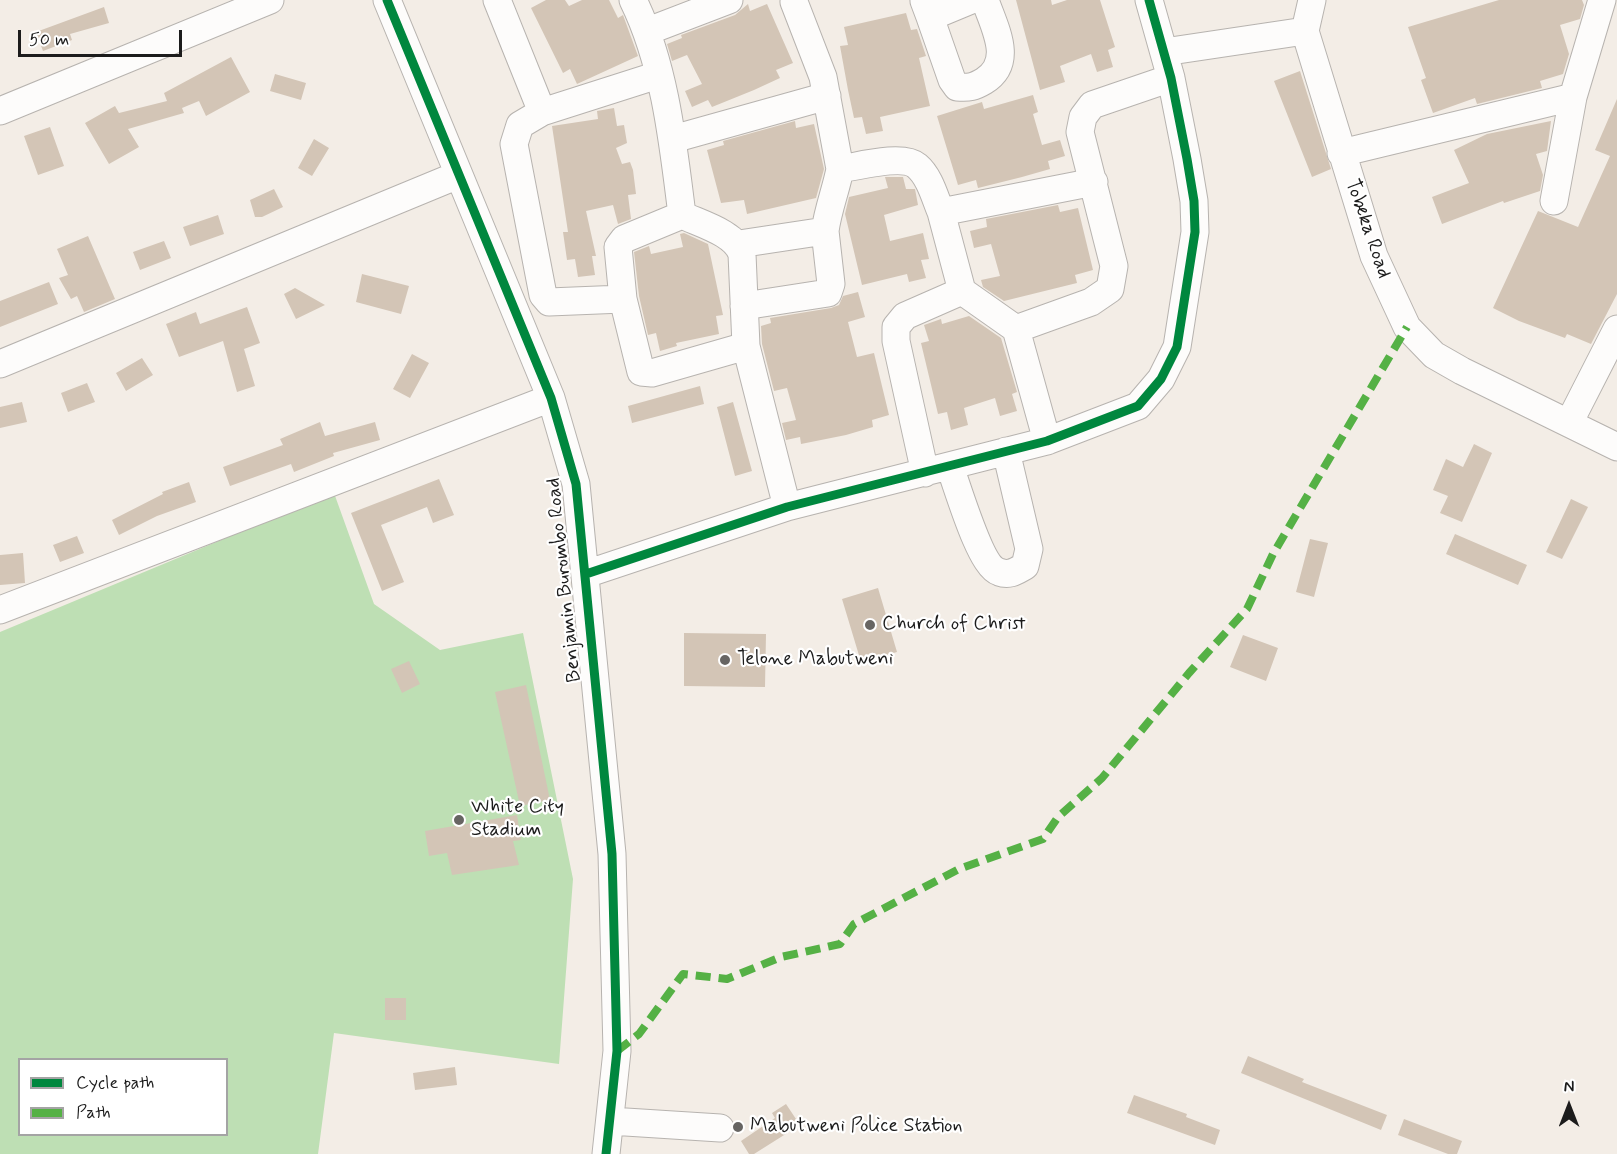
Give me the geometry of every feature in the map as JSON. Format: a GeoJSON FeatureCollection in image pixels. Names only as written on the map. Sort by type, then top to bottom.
{"type":"FeatureCollection","features":[{"type":"Feature","properties":{"kind":"street"},"geometry":{"type":"LineString","coordinates":[[0,111],[270,0]]}},
{"type":"Feature","properties":{"kind":"street","name":"Benjamin Burombo Road"},"geometry":{"type":"LineString","coordinates":[[387,0],[551,398],[576,484],[612,854],[617,1051],[606,1154]]}},
{"type":"Feature","properties":{"kind":"street"},"geometry":{"type":"LineString","coordinates":[[497,0],[542,112]]}},
{"type":"Feature","properties":{"kind":"street"},"geometry":{"type":"LineString","coordinates":[[633,0],[648,31],[673,139],[682,215]]}},
{"type":"Feature","properties":{"kind":"street"},"geometry":{"type":"LineString","coordinates":[[648,31],[729,0]]}},
{"type":"Feature","properties":{"kind":"street"},"geometry":{"type":"LineString","coordinates":[[971,0],[926,8],[952,80],[957,87],[972,88],[996,73],[1001,59],[1000,44],[985,0]]}},
{"type":"Feature","properties":{"kind":"street"},"geometry":{"type":"LineString","coordinates":[[586,574],[787,507],[1047,441],[1138,406],[1161,378],[1178,347],[1195,232],[1194,211],[1171,78],[1149,0]]}},
{"type":"Feature","properties":{"kind":"street"},"geometry":{"type":"LineString","coordinates":[[1164,52],[1305,31],[1312,0]]}},
{"type":"Feature","properties":{"kind":"street"},"geometry":{"type":"LineString","coordinates":[[1554,201],[1573,97],[1602,0]]}},
{"type":"Feature","properties":{"kind":"street"},"geometry":{"type":"LineString","coordinates":[[744,306],[828,292],[831,284],[825,231],[840,169],[823,77],[792,1]]}},
{"type":"Feature","properties":{"kind":"street","name":"Tobeka Road"},"geometry":{"type":"LineString","coordinates":[[1305,31],[1374,256],[1407,327],[1434,355],[1617,447]]}},
{"type":"Feature","properties":{"kind":"street"},"geometry":{"type":"LineString","coordinates":[[623,299],[549,302],[543,295],[514,144],[520,125],[542,112],[658,75]]}},
{"type":"Feature","properties":{"kind":"street"},"geometry":{"type":"LineString","coordinates":[[1016,329],[1090,302],[1110,289],[1114,266],[1080,132],[1083,117],[1092,105],[1171,78]]}},
{"type":"Feature","properties":{"kind":"street"},"geometry":{"type":"LineString","coordinates":[[673,139],[826,96]]}},
{"type":"Feature","properties":{"kind":"street"},"geometry":{"type":"LineString","coordinates":[[1341,153],[1573,97]]}},
{"type":"Feature","properties":{"kind":"street"},"geometry":{"type":"LineString","coordinates":[[840,169],[904,160],[917,166],[926,177],[941,212],[962,291],[1016,329],[1047,441]]}},
{"type":"Feature","properties":{"kind":"street"},"geometry":{"type":"LineString","coordinates":[[0,364],[458,175]]}},
{"type":"Feature","properties":{"kind":"street"},"geometry":{"type":"LineString","coordinates":[[941,212],[1094,182]]}},
{"type":"Feature","properties":{"kind":"street"},"geometry":{"type":"LineString","coordinates":[[746,346],[652,374],[641,372],[623,299],[618,247],[624,239],[682,215],[738,244],[825,231]]}},
{"type":"Feature","properties":{"kind":"street"},"geometry":{"type":"LineString","coordinates":[[738,244],[742,254],[746,346],[787,507]]}},
{"type":"Feature","properties":{"kind":"street"},"geometry":{"type":"LineString","coordinates":[[962,291],[905,316],[896,327],[896,341],[938,470],[985,559],[997,572],[1012,574],[1025,566],[1029,549],[1006,452]]}},
{"type":"Feature","properties":{"kind":"street"},"geometry":{"type":"LineString","coordinates":[[1569,423],[1617,329]]}},
{"type":"Feature","properties":{"kind":"street"},"geometry":{"type":"LineString","coordinates":[[0,610],[551,398]]}},
{"type":"Feature","properties":{"kind":"street"},"geometry":{"type":"LineString","coordinates":[[610,1121],[720,1128]]}},
{"type":"Feature","properties":{"kind":"green space"},"geometry":{"type":"Polygon","coordinates":[[[334,493],[374,604],[440,650],[523,633],[573,879],[559,1064],[334,1033],[318,1154],[0,1154],[0,632],[334,493]]]}},
{"type":"Feature","properties":{"kind":"building"},"geometry":{"type":"Polygon","coordinates":[[[546,0],[565,0],[569,6],[582,0],[609,0],[618,18],[623,15],[638,56],[577,84],[570,69],[563,73],[531,8],[546,0]]]}},
{"type":"Feature","properties":{"kind":"building"},"geometry":{"type":"Polygon","coordinates":[[[1016,0],[1051,0],[1052,5],[1067,0],[1100,0],[1115,47],[1108,50],[1113,67],[1097,72],[1091,54],[1060,66],[1065,82],[1040,90],[1016,0]]]}},
{"type":"Feature","properties":{"kind":"building"},"geometry":{"type":"Polygon","coordinates":[[[1499,0],[1582,0],[1584,5],[1580,19],[1560,25],[1569,54],[1563,74],[1540,81],[1542,88],[1477,104],[1475,98],[1433,113],[1421,80],[1426,78],[1408,27],[1499,0]]]}},
{"type":"Feature","properties":{"kind":"building"},"geometry":{"type":"Polygon","coordinates":[[[748,4],[750,11],[767,4],[793,63],[776,70],[780,78],[754,90],[712,107],[708,100],[692,107],[685,91],[702,84],[687,55],[672,61],[667,44],[682,38],[681,35],[735,15],[748,4]]]}},
{"type":"Feature","properties":{"kind":"building"},"geometry":{"type":"Polygon","coordinates":[[[104,7],[109,23],[70,34],[72,40],[43,51],[36,32],[104,7]]]}},
{"type":"Feature","properties":{"kind":"building"},"geometry":{"type":"Polygon","coordinates":[[[906,13],[911,30],[917,29],[926,56],[919,58],[930,106],[880,117],[883,131],[866,134],[862,117],[854,118],[848,90],[840,46],[848,45],[844,27],[906,13]]]}},
{"type":"Feature","properties":{"kind":"building"},"geometry":{"type":"Polygon","coordinates":[[[231,57],[250,92],[206,116],[199,101],[182,108],[184,113],[128,129],[139,147],[109,164],[85,123],[115,106],[119,113],[167,101],[164,93],[231,57]]]}},
{"type":"Feature","properties":{"kind":"building"},"geometry":{"type":"Polygon","coordinates":[[[1300,71],[1331,169],[1312,177],[1274,81],[1300,71]]]}},
{"type":"Feature","properties":{"kind":"building"},"geometry":{"type":"Polygon","coordinates":[[[275,74],[306,83],[301,100],[270,91],[275,74]]]}},
{"type":"Feature","properties":{"kind":"building"},"geometry":{"type":"Polygon","coordinates":[[[1033,95],[1038,112],[1033,114],[1042,145],[1060,140],[1065,156],[1048,161],[1050,169],[1022,177],[978,188],[976,180],[958,185],[937,116],[982,102],[984,109],[1033,95]]]}},
{"type":"Feature","properties":{"kind":"building"},"geometry":{"type":"Polygon","coordinates":[[[1617,99],[1617,294],[1591,344],[1567,334],[1565,338],[1519,321],[1493,308],[1538,211],[1578,227],[1610,156],[1595,150],[1617,99]]]}},
{"type":"Feature","properties":{"kind":"building"},"geometry":{"type":"Polygon","coordinates":[[[614,108],[617,126],[624,125],[627,143],[616,148],[622,164],[630,162],[633,170],[636,194],[628,195],[631,219],[618,224],[613,205],[586,211],[596,256],[592,256],[595,275],[578,277],[575,259],[567,260],[563,232],[568,232],[552,126],[598,119],[597,111],[614,108]]]}},
{"type":"Feature","properties":{"kind":"building"},"geometry":{"type":"Polygon","coordinates":[[[795,121],[796,128],[814,124],[824,169],[816,198],[747,214],[744,200],[721,203],[707,150],[724,145],[723,141],[795,121]]]}},
{"type":"Feature","properties":{"kind":"building"},"geometry":{"type":"Polygon","coordinates":[[[1551,121],[1547,151],[1536,154],[1543,175],[1540,191],[1504,203],[1503,201],[1442,224],[1432,197],[1469,183],[1454,150],[1487,134],[1551,121]]]}},
{"type":"Feature","properties":{"kind":"building"},"geometry":{"type":"Polygon","coordinates":[[[50,127],[64,166],[38,175],[24,136],[50,127]]]}},
{"type":"Feature","properties":{"kind":"building"},"geometry":{"type":"Polygon","coordinates":[[[314,139],[329,148],[312,176],[298,168],[314,139]]]}},
{"type":"Feature","properties":{"kind":"building"},"geometry":{"type":"Polygon","coordinates":[[[885,177],[903,177],[906,189],[915,189],[918,205],[884,215],[890,241],[923,233],[929,259],[921,260],[926,278],[909,282],[907,274],[862,285],[845,214],[849,197],[888,188],[885,177]]]}},
{"type":"Feature","properties":{"kind":"building"},"geometry":{"type":"Polygon","coordinates":[[[274,189],[283,207],[262,217],[255,217],[250,200],[274,189]]]}},
{"type":"Feature","properties":{"kind":"building"},"geometry":{"type":"Polygon","coordinates":[[[1058,205],[1060,212],[1078,208],[1093,270],[1075,275],[1077,283],[1004,301],[983,287],[981,280],[1000,276],[991,244],[974,248],[970,231],[987,227],[986,219],[1058,205]]]}},
{"type":"Feature","properties":{"kind":"building"},"geometry":{"type":"Polygon","coordinates":[[[218,215],[224,234],[190,246],[183,227],[218,215]]]}},
{"type":"Feature","properties":{"kind":"building"},"geometry":{"type":"Polygon","coordinates":[[[684,233],[708,244],[723,315],[716,316],[719,334],[676,343],[677,346],[660,351],[656,333],[648,335],[639,296],[634,252],[649,246],[651,254],[683,247],[680,234],[684,233]]]}},
{"type":"Feature","properties":{"kind":"building"},"geometry":{"type":"Polygon","coordinates":[[[88,236],[115,299],[84,312],[77,296],[71,299],[59,278],[68,275],[57,249],[88,236]]]}},
{"type":"Feature","properties":{"kind":"building"},"geometry":{"type":"Polygon","coordinates":[[[164,241],[171,258],[140,270],[133,252],[164,241]]]}},
{"type":"Feature","properties":{"kind":"building"},"geometry":{"type":"Polygon","coordinates":[[[362,274],[409,286],[401,314],[356,302],[362,274]]]}},
{"type":"Feature","properties":{"kind":"building"},"geometry":{"type":"Polygon","coordinates":[[[49,282],[58,304],[0,327],[0,301],[49,282]]]}},
{"type":"Feature","properties":{"kind":"building"},"geometry":{"type":"Polygon","coordinates":[[[295,288],[325,305],[296,319],[284,294],[295,288]]]}},
{"type":"Feature","properties":{"kind":"building"},"geometry":{"type":"Polygon","coordinates":[[[858,292],[865,317],[848,322],[857,357],[874,353],[889,415],[872,420],[873,427],[846,435],[801,444],[800,437],[786,440],[782,423],[796,420],[787,388],[774,391],[762,344],[761,326],[771,323],[770,318],[831,308],[839,305],[843,296],[858,292]]]}},
{"type":"Feature","properties":{"kind":"building"},"geometry":{"type":"Polygon","coordinates":[[[247,307],[260,343],[244,349],[255,386],[237,392],[223,341],[179,357],[166,324],[196,312],[200,324],[247,307]]]}},
{"type":"Feature","properties":{"kind":"building"},"geometry":{"type":"Polygon","coordinates":[[[969,316],[1001,338],[1017,392],[1012,394],[1017,411],[1000,416],[995,398],[964,408],[968,425],[951,430],[947,412],[938,414],[921,343],[929,341],[924,325],[941,319],[942,324],[969,316]]]}},
{"type":"Feature","properties":{"kind":"building"},"geometry":{"type":"Polygon","coordinates":[[[412,354],[429,363],[410,398],[393,389],[412,354]]]}},
{"type":"Feature","properties":{"kind":"building"},"geometry":{"type":"Polygon","coordinates":[[[142,358],[153,375],[126,391],[116,373],[142,358]]]}},
{"type":"Feature","properties":{"kind":"building"},"geometry":{"type":"Polygon","coordinates":[[[87,383],[95,402],[68,412],[61,393],[87,383]]]}},
{"type":"Feature","properties":{"kind":"building"},"geometry":{"type":"Polygon","coordinates":[[[700,386],[704,404],[632,423],[628,406],[700,386]]]}},
{"type":"Feature","properties":{"kind":"building"},"geometry":{"type":"Polygon","coordinates":[[[22,402],[27,422],[0,428],[0,407],[22,402]]]}},
{"type":"Feature","properties":{"kind":"building"},"geometry":{"type":"Polygon","coordinates":[[[733,402],[752,471],[735,476],[717,407],[733,402]]]}},
{"type":"Feature","properties":{"kind":"building"},"geometry":{"type":"Polygon","coordinates":[[[320,422],[325,436],[375,422],[380,440],[333,453],[334,456],[294,472],[291,464],[230,486],[223,467],[283,445],[280,439],[320,422]]]}},
{"type":"Feature","properties":{"kind":"building"},"geometry":{"type":"Polygon","coordinates":[[[1474,444],[1492,453],[1462,522],[1440,513],[1448,496],[1433,490],[1446,459],[1463,467],[1474,444]]]}},
{"type":"Feature","properties":{"kind":"building"},"geometry":{"type":"Polygon","coordinates":[[[439,479],[454,515],[433,523],[427,507],[381,525],[404,582],[382,591],[351,513],[439,479]]]}},
{"type":"Feature","properties":{"kind":"building"},"geometry":{"type":"Polygon","coordinates":[[[189,482],[196,502],[157,516],[119,535],[112,520],[163,494],[162,492],[189,482]]]}},
{"type":"Feature","properties":{"kind":"building"},"geometry":{"type":"Polygon","coordinates":[[[1571,499],[1588,507],[1562,559],[1546,552],[1571,499]]]}},
{"type":"Feature","properties":{"kind":"building"},"geometry":{"type":"Polygon","coordinates":[[[1455,534],[1527,565],[1518,585],[1446,554],[1455,534]]]}},
{"type":"Feature","properties":{"kind":"building"},"geometry":{"type":"Polygon","coordinates":[[[77,536],[84,553],[60,562],[53,545],[77,536]]]}},
{"type":"Feature","properties":{"kind":"building"},"geometry":{"type":"Polygon","coordinates":[[[1310,539],[1328,543],[1314,597],[1296,592],[1310,539]]]}},
{"type":"Feature","properties":{"kind":"building"},"geometry":{"type":"Polygon","coordinates":[[[23,553],[25,583],[0,585],[0,555],[23,553]]]}},
{"type":"Feature","properties":{"kind":"building","name":"Church of Christ"},"geometry":{"type":"Polygon","coordinates":[[[878,588],[897,652],[861,662],[842,599],[878,588]]]}},
{"type":"Feature","properties":{"kind":"building","name":"Telone Mabutweni"},"geometry":{"type":"Polygon","coordinates":[[[684,633],[766,634],[765,687],[684,686],[684,633]]]}},
{"type":"Feature","properties":{"kind":"building"},"geometry":{"type":"Polygon","coordinates":[[[1243,635],[1278,648],[1266,681],[1230,667],[1243,635]]]}},
{"type":"Feature","properties":{"kind":"building"},"geometry":{"type":"Polygon","coordinates":[[[409,661],[420,684],[402,693],[391,669],[409,661]]]}},
{"type":"Feature","properties":{"kind":"building"},"geometry":{"type":"Polygon","coordinates":[[[526,685],[550,800],[520,806],[495,692],[526,685]]]}},
{"type":"Feature","properties":{"kind":"building"},"geometry":{"type":"Polygon","coordinates":[[[517,815],[521,840],[513,841],[519,865],[452,875],[447,853],[429,856],[425,831],[517,815]]]}},
{"type":"Feature","properties":{"kind":"building"},"geometry":{"type":"Polygon","coordinates":[[[385,998],[406,998],[406,1020],[385,1020],[385,998]]]}},
{"type":"Feature","properties":{"kind":"building"},"geometry":{"type":"Polygon","coordinates":[[[1248,1056],[1304,1079],[1302,1082],[1387,1115],[1381,1130],[1241,1073],[1248,1056]]]}},
{"type":"Feature","properties":{"kind":"building"},"geometry":{"type":"Polygon","coordinates":[[[455,1067],[457,1085],[415,1090],[413,1073],[455,1067]]]}},
{"type":"Feature","properties":{"kind":"building"},"geometry":{"type":"Polygon","coordinates":[[[1134,1095],[1187,1114],[1186,1117],[1220,1130],[1215,1145],[1127,1113],[1134,1095]]]}},
{"type":"Feature","properties":{"kind":"building"},"geometry":{"type":"Polygon","coordinates":[[[786,1104],[800,1125],[754,1154],[749,1154],[741,1141],[775,1118],[772,1113],[786,1104]]]}},
{"type":"Feature","properties":{"kind":"building"},"geometry":{"type":"Polygon","coordinates":[[[1404,1119],[1462,1141],[1457,1154],[1448,1154],[1398,1135],[1404,1119]]]}},
{"type":"Feature","properties":{"kind":"marked path"},"geometry":{"type":"LineString","coordinates":[[617,1051],[639,1034],[683,974],[727,979],[781,957],[840,944],[854,924],[959,869],[1043,839],[1058,817],[1102,778],[1189,673],[1247,609],[1273,554],[1407,327]]}},
{"type":"Feature","properties":{"kind":"cycle path"},"geometry":{"type":"LineString","coordinates":[[387,0],[551,398],[576,484],[612,854],[617,1051],[606,1154]]}},
{"type":"Feature","properties":{"kind":"cycle path"},"geometry":{"type":"LineString","coordinates":[[586,574],[787,507],[1047,441],[1138,406],[1161,379],[1177,347],[1195,232],[1194,201],[1171,78],[1149,0]]}},
{"type":"Feature","properties":{"kind":"place","name":"Church of Christ"},"geometry":{"type":"Point","coordinates":[870,625]}},
{"type":"Feature","properties":{"kind":"place","name":"Telone Mabutweni"},"geometry":{"type":"Point","coordinates":[725,660]}},
{"type":"Feature","properties":{"kind":"place","name":"White City Stadium"},"geometry":{"type":"Point","coordinates":[459,820]}},
{"type":"Feature","properties":{"kind":"place","name":"Mabutweni Police Station"},"geometry":{"type":"Point","coordinates":[738,1127]}}]}
